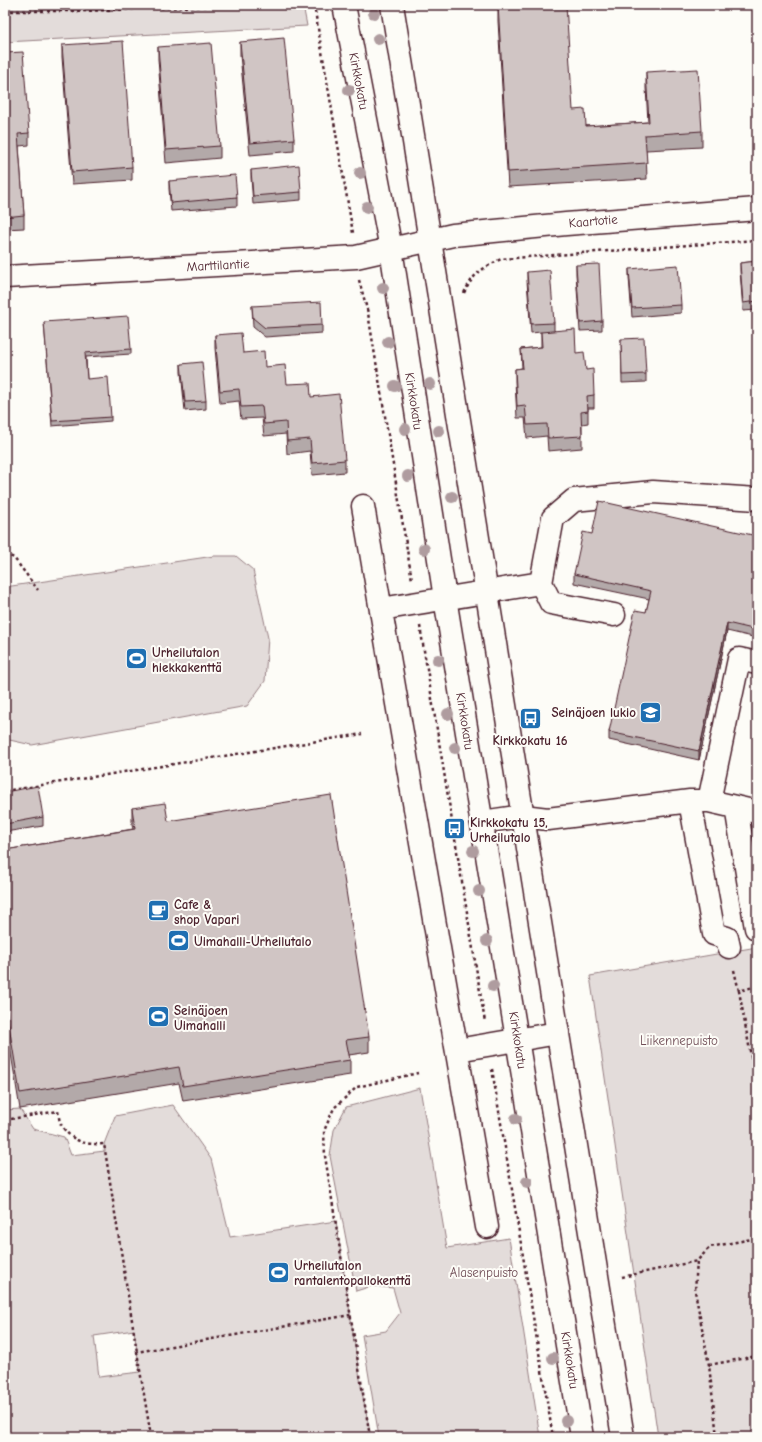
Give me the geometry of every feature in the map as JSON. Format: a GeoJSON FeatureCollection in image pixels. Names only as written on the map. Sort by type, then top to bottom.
{"type":"FeatureCollection","features":[{"type":"Feature","properties":{"kind":"main road","name":"Kirkkokatu"},"geometry":{"type":"LineString","coordinates":[[344,5],[391,249],[445,598],[582,1437]]}},
{"type":"Feature","properties":{"kind":"main road"},"geometry":{"type":"LineString","coordinates":[[392,5],[623,1437]]}},
{"type":"Feature","properties":{"kind":"main road","name":"Kaartotie"},"geometry":{"type":"LineString","coordinates":[[430,240],[453,235],[566,224],[757,209]]}},
{"type":"Feature","properties":{"kind":"main road","name":"Marttilantie"},"geometry":{"type":"LineString","coordinates":[[5,277],[357,267],[391,249],[430,240]]}},
{"type":"Feature","properties":{"kind":"main road"},"geometry":{"type":"LineString","coordinates":[[614,616],[551,603],[541,583],[553,518],[574,500],[653,492],[757,499]]}},
{"type":"Feature","properties":{"kind":"main road"},"geometry":{"type":"LineString","coordinates":[[363,506],[487,1227]]}},
{"type":"Feature","properties":{"kind":"main road"},"geometry":{"type":"LineString","coordinates":[[381,609],[416,602],[541,583]]}},
{"type":"Feature","properties":{"kind":"main road"},"geometry":{"type":"LineString","coordinates":[[729,947],[727,938],[714,934],[699,801],[739,659],[757,663]]}},
{"type":"Feature","properties":{"kind":"main road"},"geometry":{"type":"LineString","coordinates":[[482,822],[523,816],[548,819],[699,801],[757,812]]}},
{"type":"Feature","properties":{"kind":"main road"},"geometry":{"type":"LineString","coordinates":[[736,807],[756,928]]}},
{"type":"Feature","properties":{"kind":"main road"},"geometry":{"type":"LineString","coordinates":[[457,1050],[558,1033]]}},
{"type":"Feature","properties":{"kind":"path"},"geometry":{"type":"LineString","coordinates":[[5,11],[83,11],[234,5]]}},
{"type":"Feature","properties":{"kind":"path"},"geometry":{"type":"LineString","coordinates":[[314,5],[353,229],[357,267],[368,313],[553,1437]]}},
{"type":"Feature","properties":{"kind":"path"},"geometry":{"type":"LineString","coordinates":[[462,298],[470,281],[482,269],[501,259],[757,240]]}},
{"type":"Feature","properties":{"kind":"path"},"geometry":{"type":"LineString","coordinates":[[5,554],[14,558],[38,590]]}},
{"type":"Feature","properties":{"kind":"path"},"geometry":{"type":"LineString","coordinates":[[5,791],[362,734]]}},
{"type":"Feature","properties":{"kind":"path"},"geometry":{"type":"LineString","coordinates":[[757,986],[739,991],[757,1090]]}},
{"type":"Feature","properties":{"kind":"path"},"geometry":{"type":"LineString","coordinates":[[370,1437],[325,1156],[324,1131],[334,1108],[357,1087],[418,1073]]}},
{"type":"Feature","properties":{"kind":"path"},"geometry":{"type":"LineString","coordinates":[[5,1120],[58,1111],[61,1125],[68,1134],[77,1141],[90,1145],[104,1144],[151,1437]]}},
{"type":"Feature","properties":{"kind":"path"},"geometry":{"type":"LineString","coordinates":[[717,1437],[709,1365],[695,1291],[698,1261],[710,1247],[757,1238]]}},
{"type":"Feature","properties":{"kind":"path"},"geometry":{"type":"LineString","coordinates":[[622,1277],[698,1261]]}},
{"type":"Feature","properties":{"kind":"path"},"geometry":{"type":"LineString","coordinates":[[137,1352],[350,1315]]}},
{"type":"Feature","properties":{"kind":"path"},"geometry":{"type":"LineString","coordinates":[[709,1365],[757,1356]]}},
{"type":"Feature","properties":{"kind":"green space"},"geometry":{"type":"Polygon","coordinates":[[[5,5],[303,5],[307,26],[5,42],[5,5]]]}},
{"type":"Feature","properties":{"kind":"green space","name":"Urheilutalon hiekkakenttä"},"geometry":{"type":"Polygon","coordinates":[[[214,556],[236,556],[253,570],[268,638],[265,681],[247,706],[32,745],[5,739],[5,587],[214,556]]]}},
{"type":"Feature","properties":{"kind":"green space","name":"Liikennepuisto"},"geometry":{"type":"Polygon","coordinates":[[[757,947],[757,1437],[658,1437],[590,976],[757,947]]]}},
{"type":"Feature","properties":{"kind":"green space","name":"Alasenpuisto"},"geometry":{"type":"Polygon","coordinates":[[[420,1088],[447,1248],[509,1238],[540,1437],[379,1437],[362,1335],[386,1331],[400,1313],[393,1288],[372,1286],[356,1291],[330,1156],[334,1130],[346,1107],[420,1088]]]}},
{"type":"Feature","properties":{"kind":"green space"},"geometry":{"type":"Polygon","coordinates":[[[173,1105],[211,1159],[230,1237],[336,1221],[362,1392],[371,1437],[5,1437],[5,1110],[20,1109],[33,1129],[64,1137],[71,1155],[105,1151],[104,1144],[115,1116],[173,1105]],[[134,1330],[94,1336],[99,1377],[140,1372],[134,1330]]]}},
{"type":"Feature","properties":{"kind":"building"},"geometry":{"type":"Polygon","coordinates":[[[498,5],[566,5],[573,110],[585,109],[586,126],[649,122],[646,72],[698,69],[702,131],[645,135],[647,163],[508,172],[498,5]]]}},
{"type":"Feature","properties":{"kind":"building"},"geometry":{"type":"Polygon","coordinates":[[[284,38],[294,139],[250,143],[240,42],[284,38]]]}},
{"type":"Feature","properties":{"kind":"building"},"geometry":{"type":"Polygon","coordinates":[[[123,41],[132,167],[72,172],[62,45],[123,41]]]}},
{"type":"Feature","properties":{"kind":"building"},"geometry":{"type":"Polygon","coordinates":[[[211,43],[220,146],[166,150],[158,47],[211,43]]]}},
{"type":"Feature","properties":{"kind":"building"},"geometry":{"type":"Polygon","coordinates":[[[23,52],[29,133],[18,134],[24,215],[5,217],[5,53],[23,52]]]}},
{"type":"Feature","properties":{"kind":"building"},"geometry":{"type":"Polygon","coordinates":[[[299,165],[301,192],[253,196],[251,170],[299,165]]]}},
{"type":"Feature","properties":{"kind":"building"},"geometry":{"type":"Polygon","coordinates":[[[235,175],[237,197],[171,203],[169,181],[235,175]]]}},
{"type":"Feature","properties":{"kind":"building"},"geometry":{"type":"Polygon","coordinates":[[[757,261],[757,301],[743,303],[740,263],[757,261]]]}},
{"type":"Feature","properties":{"kind":"building"},"geometry":{"type":"Polygon","coordinates":[[[599,264],[602,321],[580,323],[576,265],[599,264]]]}},
{"type":"Feature","properties":{"kind":"building"},"geometry":{"type":"Polygon","coordinates":[[[678,265],[681,305],[632,308],[629,269],[678,265]]]}},
{"type":"Feature","properties":{"kind":"building"},"geometry":{"type":"Polygon","coordinates":[[[550,270],[554,323],[531,324],[527,272],[550,270]]]}},
{"type":"Feature","properties":{"kind":"building"},"geometry":{"type":"Polygon","coordinates":[[[321,302],[322,325],[265,328],[253,318],[252,306],[321,302]]]}},
{"type":"Feature","properties":{"kind":"building"},"geometry":{"type":"Polygon","coordinates":[[[128,316],[131,349],[85,353],[87,379],[108,377],[111,417],[52,421],[44,322],[128,316]]]}},
{"type":"Feature","properties":{"kind":"building"},"geometry":{"type":"Polygon","coordinates":[[[6,325],[7,349],[5,349],[6,325]]]}},
{"type":"Feature","properties":{"kind":"building"},"geometry":{"type":"Polygon","coordinates":[[[575,329],[576,353],[584,352],[586,370],[593,369],[594,395],[587,396],[588,411],[581,412],[582,436],[548,438],[547,424],[527,425],[525,405],[517,406],[515,369],[523,368],[521,349],[542,347],[541,332],[575,329]]]}},
{"type":"Feature","properties":{"kind":"building"},"geometry":{"type":"Polygon","coordinates":[[[241,333],[243,353],[264,351],[265,367],[285,365],[287,384],[310,383],[311,397],[339,394],[345,460],[312,463],[310,439],[287,441],[286,422],[264,424],[262,406],[241,407],[239,389],[220,391],[215,335],[241,333]]]}},
{"type":"Feature","properties":{"kind":"building"},"geometry":{"type":"Polygon","coordinates":[[[644,338],[646,374],[622,375],[621,339],[644,338]]]}},
{"type":"Feature","properties":{"kind":"building"},"geometry":{"type":"Polygon","coordinates":[[[202,362],[206,401],[185,402],[181,364],[202,362]]]}},
{"type":"Feature","properties":{"kind":"building"},"geometry":{"type":"Polygon","coordinates":[[[599,501],[757,536],[757,630],[727,623],[699,751],[609,732],[635,610],[646,612],[651,591],[574,574],[583,532],[592,534],[599,501]]]}},
{"type":"Feature","properties":{"kind":"building"},"geometry":{"type":"Polygon","coordinates":[[[38,786],[43,817],[5,824],[5,792],[38,786]]]}},
{"type":"Feature","properties":{"kind":"building","name":"Uimahalli-Urheilutalo"},"geometry":{"type":"Polygon","coordinates":[[[331,795],[369,1037],[346,1040],[350,1060],[183,1086],[179,1067],[20,1093],[5,1001],[5,850],[135,829],[132,808],[165,803],[168,821],[331,795]]]}},
{"type":"Feature","properties":{"kind":"place","name":"Urheilutalon hiekkakenttä"},"geometry":{"type":"Point","coordinates":[136,659]}},
{"type":"Feature","properties":{"kind":"place","name":"Seinäjoen lukio"},"geometry":{"type":"Point","coordinates":[651,712]}},
{"type":"Feature","properties":{"kind":"place","name":"Kirkkokatu 16"},"geometry":{"type":"Point","coordinates":[530,718]}},
{"type":"Feature","properties":{"kind":"place","name":"Kirkkokatu 15, Urheilutalo"},"geometry":{"type":"Point","coordinates":[454,829]}},
{"type":"Feature","properties":{"kind":"place","name":"Cafe & shop Vapari"},"geometry":{"type":"Point","coordinates":[158,911]}},
{"type":"Feature","properties":{"kind":"place","name":"Uimahalli-Urheilutalo"},"geometry":{"type":"Point","coordinates":[178,941]}},
{"type":"Feature","properties":{"kind":"place","name":"Seinäjoen Uimahalli"},"geometry":{"type":"Point","coordinates":[159,1017]}},
{"type":"Feature","properties":{"kind":"place","name":"Urheilutalon rantalentopallokenttä"},"geometry":{"type":"Point","coordinates":[279,1272]}}]}
